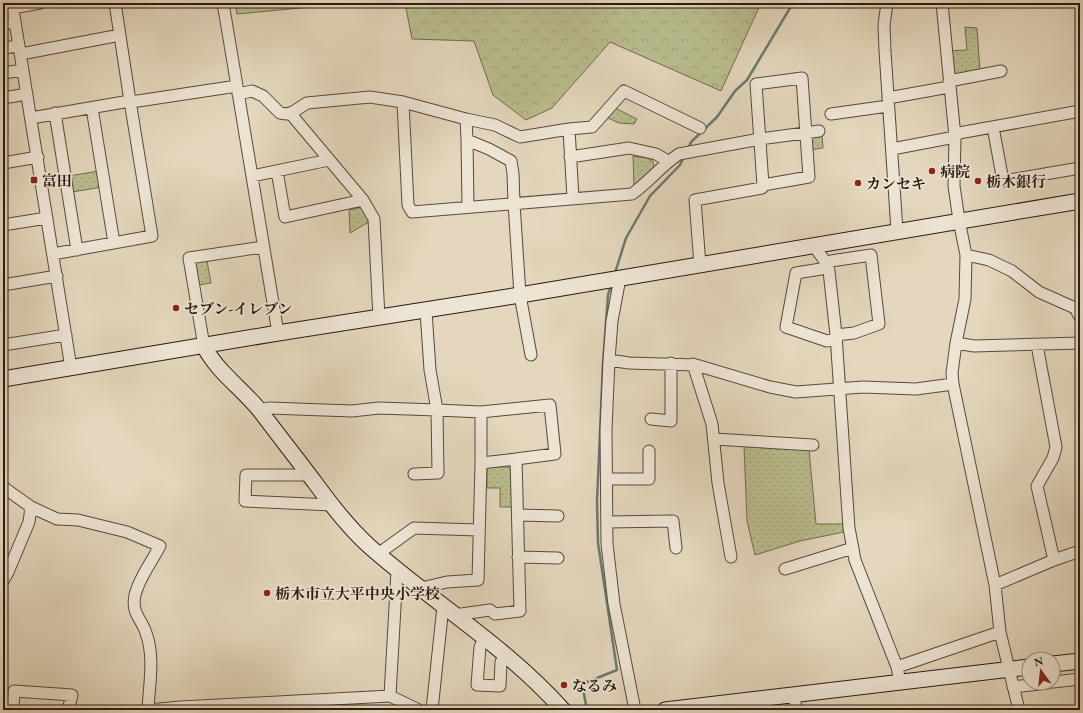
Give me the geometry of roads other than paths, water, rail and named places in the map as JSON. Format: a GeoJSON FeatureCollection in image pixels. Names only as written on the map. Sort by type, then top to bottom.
{"type":"FeatureCollection","features":[{"type":"Feature","properties":{"kind":"street"},"geometry":{"type":"LineString","coordinates":[[40,3],[12,5],[38,157],[71,368]]}},
{"type":"Feature","properties":{"kind":"street"},"geometry":{"type":"LineString","coordinates":[[53,254],[152,236],[115,3]]}},
{"type":"Feature","properties":{"kind":"street"},"geometry":{"type":"LineString","coordinates":[[224,3],[278,333]]}},
{"type":"Feature","properties":{"kind":"street"},"geometry":{"type":"LineString","coordinates":[[887,3],[884,26],[897,231]]}},
{"type":"Feature","properties":{"kind":"street"},"geometry":{"type":"LineString","coordinates":[[942,3],[955,137],[954,186],[966,255],[965,299],[956,343],[952,373],[953,384],[995,585],[1000,632],[1019,710]]}},
{"type":"Feature","properties":{"kind":"street"},"geometry":{"type":"LineString","coordinates":[[3,24],[15,22]]}},
{"type":"Feature","properties":{"kind":"street"},"geometry":{"type":"LineString","coordinates":[[3,48],[20,50],[120,35]]}},
{"type":"Feature","properties":{"kind":"street"},"geometry":{"type":"LineString","coordinates":[[3,73],[23,70]]}},
{"type":"Feature","properties":{"kind":"street"},"geometry":{"type":"LineString","coordinates":[[831,114],[888,102],[949,84],[1001,71]]}},
{"type":"Feature","properties":{"kind":"street"},"geometry":{"type":"LineString","coordinates":[[700,264],[695,200],[762,188],[763,185],[808,178],[802,78],[756,84],[763,185]]}},
{"type":"Feature","properties":{"kind":"street"},"geometry":{"type":"LineString","coordinates":[[31,118],[130,101],[138,102],[238,90],[252,91],[263,96],[280,113],[290,113],[307,103],[370,97],[403,102],[466,119],[495,125],[520,137],[592,127],[624,91],[700,128]]}},
{"type":"Feature","properties":{"kind":"street"},"geometry":{"type":"LineString","coordinates":[[3,98],[27,94]]}},
{"type":"Feature","properties":{"kind":"street"},"geometry":{"type":"LineString","coordinates":[[403,102],[408,205],[412,212],[632,194],[668,161],[679,154],[760,139],[820,131]]}},
{"type":"Feature","properties":{"kind":"street"},"geometry":{"type":"LineString","coordinates":[[92,108],[114,243]]}},
{"type":"Feature","properties":{"kind":"street"},"geometry":{"type":"LineString","coordinates":[[892,149],[955,137],[960,134],[993,127],[1080,111]]}},
{"type":"Feature","properties":{"kind":"street"},"geometry":{"type":"LineString","coordinates":[[290,113],[363,200],[374,218],[379,318]]}},
{"type":"Feature","properties":{"kind":"street"},"geometry":{"type":"LineString","coordinates":[[55,114],[77,250]]}},
{"type":"Feature","properties":{"kind":"street"},"geometry":{"type":"LineString","coordinates":[[466,119],[468,207]]}},
{"type":"Feature","properties":{"kind":"street"},"geometry":{"type":"LineString","coordinates":[[993,127],[1003,181],[1080,168]]}},
{"type":"Feature","properties":{"kind":"street"},"geometry":{"type":"LineString","coordinates":[[569,129],[573,198]]}},
{"type":"Feature","properties":{"kind":"street"},"geometry":{"type":"LineString","coordinates":[[467,140],[489,149],[511,161],[520,295],[531,355]]}},
{"type":"Feature","properties":{"kind":"street"},"geometry":{"type":"LineString","coordinates":[[570,158],[629,148],[656,154],[668,161]]}},
{"type":"Feature","properties":{"kind":"street"},"geometry":{"type":"LineString","coordinates":[[3,162],[38,157]]}},
{"type":"Feature","properties":{"kind":"street"},"geometry":{"type":"LineString","coordinates":[[252,176],[328,160]]}},
{"type":"Feature","properties":{"kind":"street"},"geometry":{"type":"LineString","coordinates":[[276,171],[285,217],[363,200]]}},
{"type":"Feature","properties":{"kind":"street"},"geometry":{"type":"LineString","coordinates":[[3,380],[278,333],[426,311],[814,246],[959,220],[1080,201]]}},
{"type":"Feature","properties":{"kind":"street"},"geometry":{"type":"LineString","coordinates":[[3,225],[47,218]]}},
{"type":"Feature","properties":{"kind":"street"},"geometry":{"type":"LineString","coordinates":[[814,246],[827,264],[829,271],[837,337],[849,528],[855,560],[897,667],[900,682]]}},
{"type":"Feature","properties":{"kind":"street"},"geometry":{"type":"LineString","coordinates":[[263,247],[189,258],[204,346],[214,363],[259,410],[332,505],[354,531],[397,571],[421,588],[505,655],[545,691],[562,710]]}},
{"type":"Feature","properties":{"kind":"street"},"geometry":{"type":"LineString","coordinates":[[871,255],[879,324],[827,341],[786,327],[796,273],[820,269],[827,264],[831,261],[871,255]]}},
{"type":"Feature","properties":{"kind":"street"},"geometry":{"type":"LineString","coordinates":[[966,255],[989,260],[1012,271],[1039,292],[1076,308],[1080,317]]}},
{"type":"Feature","properties":{"kind":"street"},"geometry":{"type":"LineString","coordinates":[[3,285],[57,276]]}},
{"type":"Feature","properties":{"kind":"street"},"geometry":{"type":"LineString","coordinates":[[620,278],[612,321],[609,360],[606,430],[607,522],[614,604],[635,710]]}},
{"type":"Feature","properties":{"kind":"street"},"geometry":{"type":"LineString","coordinates":[[414,474],[438,473],[437,410],[430,370],[426,311]]}},
{"type":"Feature","properties":{"kind":"street"},"geometry":{"type":"LineString","coordinates":[[3,345],[66,335]]}},
{"type":"Feature","properties":{"kind":"street"},"geometry":{"type":"LineString","coordinates":[[956,343],[974,346],[1080,343]]}},
{"type":"Feature","properties":{"kind":"street"},"geometry":{"type":"LineString","coordinates":[[1037,345],[1056,447],[1053,458],[1037,486],[1054,560]]}},
{"type":"Feature","properties":{"kind":"street"},"geometry":{"type":"LineString","coordinates":[[609,360],[629,363],[692,364],[734,375],[770,387],[796,392],[863,387],[916,390],[953,384]]}},
{"type":"Feature","properties":{"kind":"street"},"geometry":{"type":"LineString","coordinates":[[652,419],[671,421],[671,363]]}},
{"type":"Feature","properties":{"kind":"street"},"geometry":{"type":"LineString","coordinates":[[692,364],[712,424],[718,483],[731,557]]}},
{"type":"Feature","properties":{"kind":"street"},"geometry":{"type":"LineString","coordinates":[[259,410],[269,408],[352,411],[379,408],[481,412],[550,405],[556,454],[481,463]]}},
{"type":"Feature","properties":{"kind":"street"},"geometry":{"type":"LineString","coordinates":[[421,588],[447,582],[478,580],[481,412]]}},
{"type":"Feature","properties":{"kind":"street"},"geometry":{"type":"LineString","coordinates":[[714,439],[813,445]]}},
{"type":"Feature","properties":{"kind":"street"},"geometry":{"type":"LineString","coordinates":[[607,478],[649,479],[649,451]]}},
{"type":"Feature","properties":{"kind":"street"},"geometry":{"type":"LineString","coordinates":[[448,610],[490,610],[495,614],[520,611],[516,459]]}},
{"type":"Feature","properties":{"kind":"street"},"geometry":{"type":"LineString","coordinates":[[309,475],[246,475],[245,501],[332,505]]}},
{"type":"Feature","properties":{"kind":"street"},"geometry":{"type":"LineString","coordinates":[[3,487],[31,507],[57,520],[78,520],[127,532],[160,546],[140,582],[135,596],[136,614],[146,632],[150,652],[148,710],[390,696],[418,710]]}},
{"type":"Feature","properties":{"kind":"street"},"geometry":{"type":"LineString","coordinates":[[3,581],[30,522],[31,507]]}},
{"type":"Feature","properties":{"kind":"street"},"geometry":{"type":"LineString","coordinates":[[518,515],[558,516]]}},
{"type":"Feature","properties":{"kind":"street"},"geometry":{"type":"LineString","coordinates":[[607,522],[673,521],[676,548]]}},
{"type":"Feature","properties":{"kind":"street"},"geometry":{"type":"LineString","coordinates":[[378,554],[414,528],[479,530]]}},
{"type":"Feature","properties":{"kind":"street"},"geometry":{"type":"LineString","coordinates":[[784,569],[853,548]]}},
{"type":"Feature","properties":{"kind":"street"},"geometry":{"type":"LineString","coordinates":[[995,585],[1054,560],[1080,551]]}},
{"type":"Feature","properties":{"kind":"street"},"geometry":{"type":"LineString","coordinates":[[518,557],[558,558]]}},
{"type":"Feature","properties":{"kind":"street"},"geometry":{"type":"LineString","coordinates":[[390,696],[397,571]]}},
{"type":"Feature","properties":{"kind":"street"},"geometry":{"type":"LineString","coordinates":[[432,710],[448,610]]}},
{"type":"Feature","properties":{"kind":"street"},"geometry":{"type":"LineString","coordinates":[[897,667],[1000,632]]}},
{"type":"Feature","properties":{"kind":"street"},"geometry":{"type":"LineString","coordinates":[[484,639],[480,647],[477,685],[500,686],[501,662],[505,655]]}},
{"type":"Feature","properties":{"kind":"street"},"geometry":{"type":"LineString","coordinates":[[1061,663],[1080,661]]}},
{"type":"Feature","properties":{"kind":"street"},"geometry":{"type":"LineString","coordinates":[[665,710],[1021,669]]}},
{"type":"Feature","properties":{"kind":"street"},"geometry":{"type":"LineString","coordinates":[[1061,681],[1080,679]]}},
{"type":"Feature","properties":{"kind":"street"},"geometry":{"type":"LineString","coordinates":[[1013,687],[1021,686]]}},
{"type":"Feature","properties":{"kind":"street"},"geometry":{"type":"LineString","coordinates":[[13,710],[14,691],[72,696],[68,710]]}},
{"type":"Feature","properties":{"kind":"street"},"geometry":{"type":"LineString","coordinates":[[793,710],[796,708],[794,695]]}},
{"type":"Feature","properties":{"kind":"waterway"},"geometry":{"type":"LineString","coordinates":[[688,149],[691,142],[717,117],[735,91],[747,80],[793,3]]}},
{"type":"Feature","properties":{"kind":"waterway"},"geometry":{"type":"LineString","coordinates":[[615,273],[626,238],[650,196],[680,165],[684,157]]}},
{"type":"Feature","properties":{"kind":"waterway"},"geometry":{"type":"LineString","coordinates":[[587,710],[582,684],[617,670],[598,543],[597,501],[603,363],[608,295],[611,286]]}},
{"type":"Feature","properties":{"kind":"place","name":"病院"},"geometry":{"type":"Point","coordinates":[932,171]}},
{"type":"Feature","properties":{"kind":"place","name":"富田"},"geometry":{"type":"Point","coordinates":[34,180]}},
{"type":"Feature","properties":{"kind":"place","name":"栃木銀行"},"geometry":{"type":"Point","coordinates":[978,181]}},
{"type":"Feature","properties":{"kind":"place","name":"カンセキ"},"geometry":{"type":"Point","coordinates":[858,183]}},
{"type":"Feature","properties":{"kind":"place","name":"セブン-イレブン"},"geometry":{"type":"Point","coordinates":[176,308]}},
{"type":"Feature","properties":{"kind":"place","name":"栃木市立大平中央小学校"},"geometry":{"type":"Point","coordinates":[267,593]}},
{"type":"Feature","properties":{"kind":"place","name":"なるみ"},"geometry":{"type":"Point","coordinates":[564,685]}}]}
